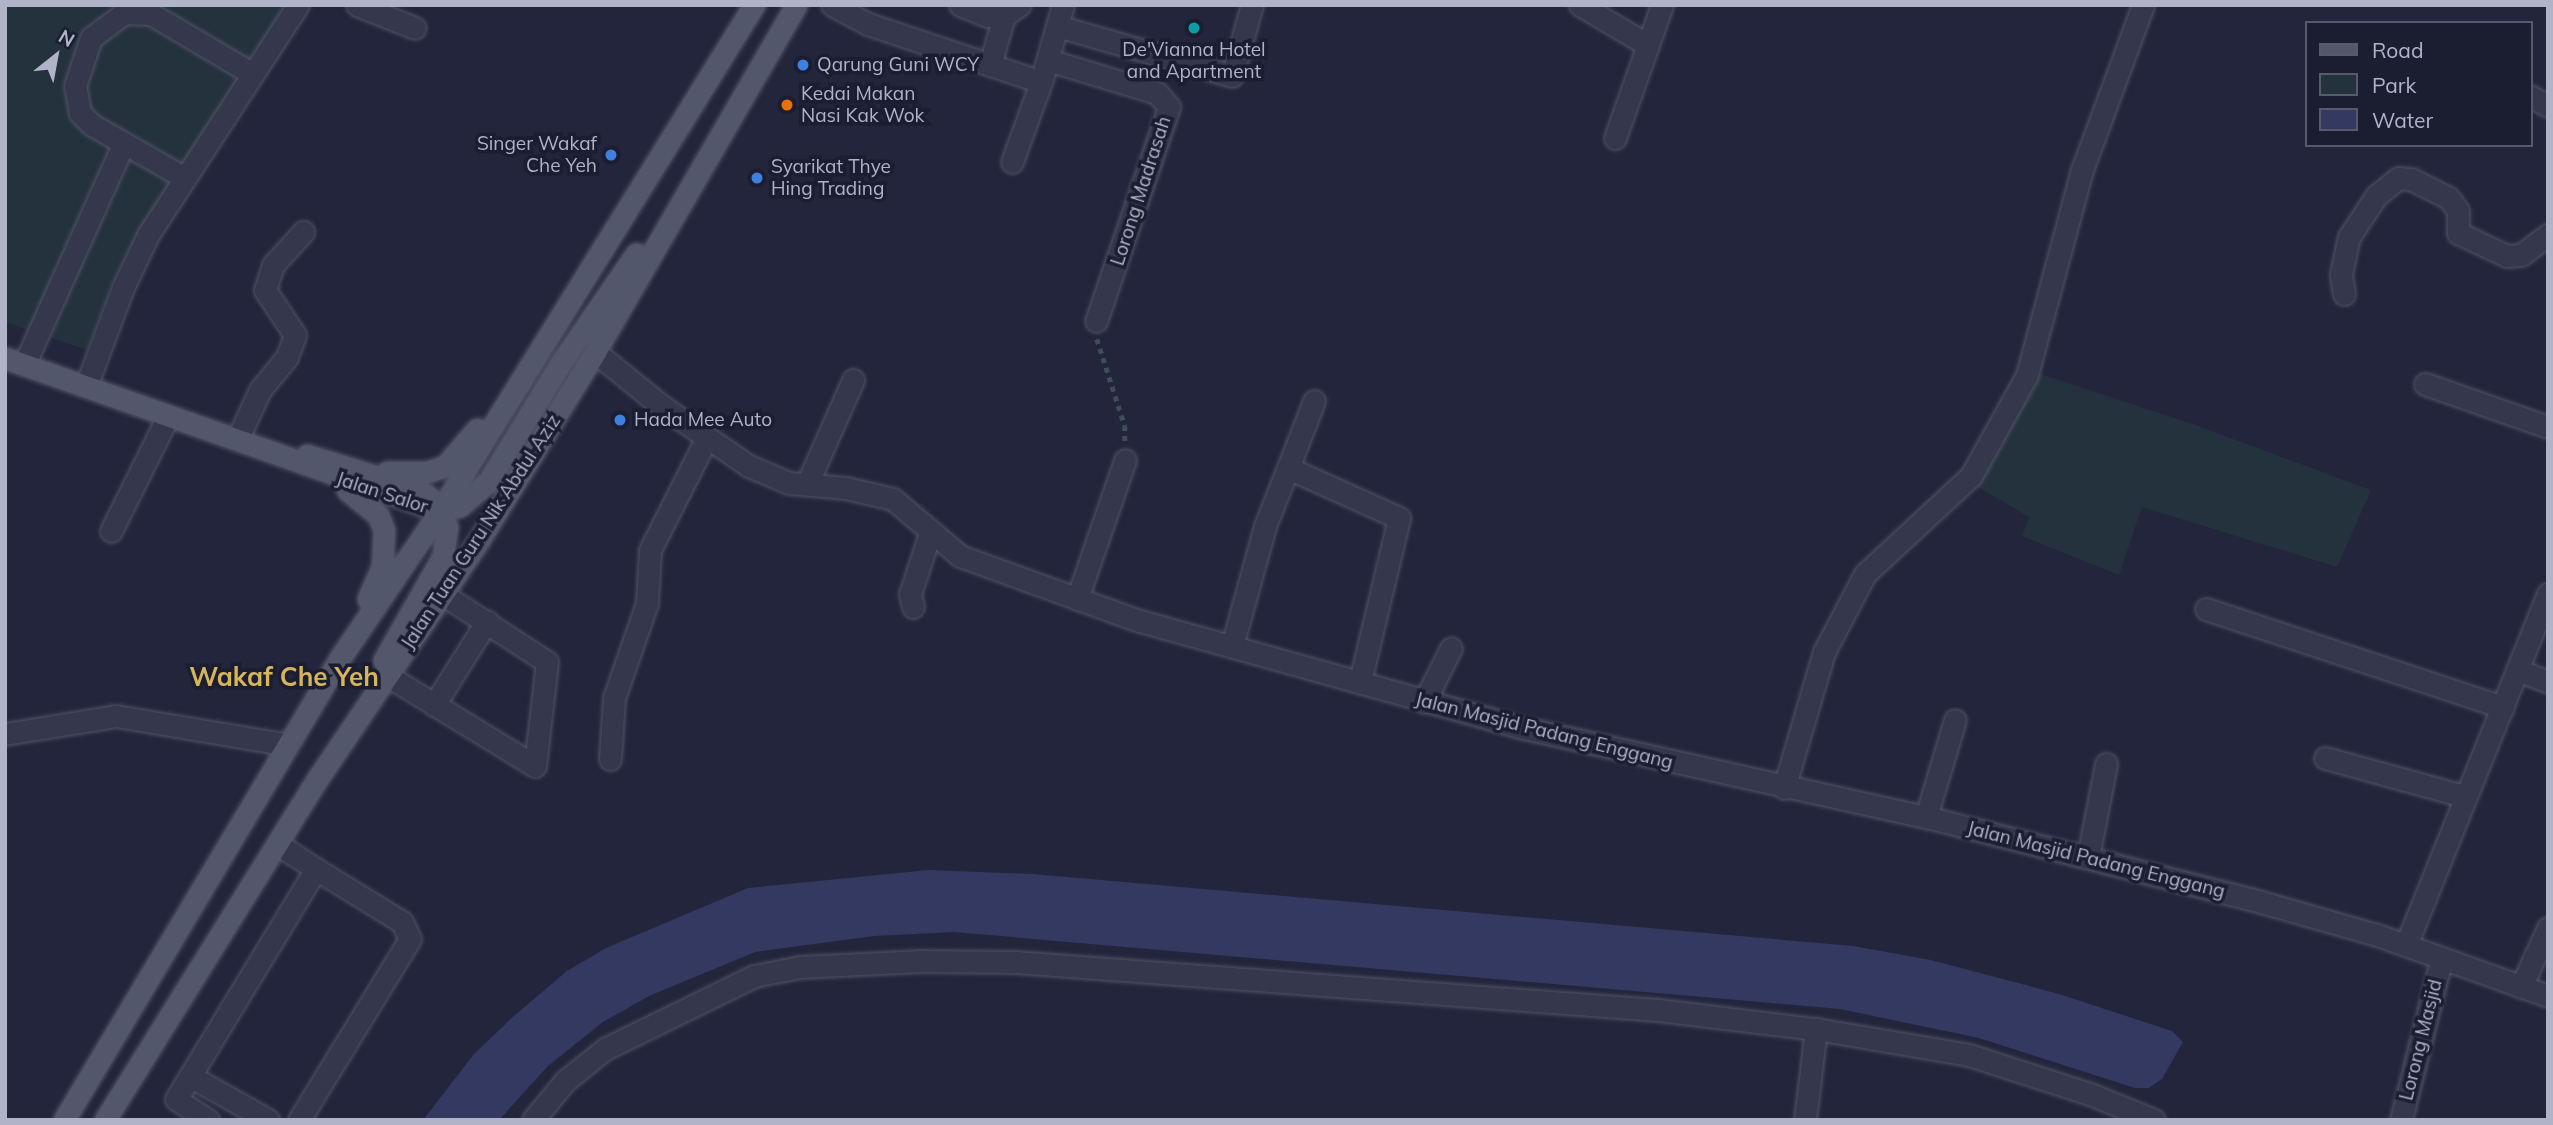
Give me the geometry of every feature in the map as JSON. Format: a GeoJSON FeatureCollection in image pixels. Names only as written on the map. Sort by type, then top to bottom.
{"type":"FeatureCollection","features":[{"type":"Feature","properties":{"kind":"main road"},"geometry":{"type":"LineString","coordinates":[[64,1120],[340,658],[440,511],[754,5]]}},
{"type":"Feature","properties":{"kind":"main road","name":"Jalan Tuan Guru Nik Abdul Aziz"},"geometry":{"type":"LineString","coordinates":[[105,1120],[316,781],[444,595],[595,352],[697,170],[796,5]]}},
{"type":"Feature","properties":{"kind":"main road"},"geometry":{"type":"LineString","coordinates":[[440,511],[467,502],[488,482],[560,364],[697,170]]}},
{"type":"Feature","properties":{"kind":"main road"},"geometry":{"type":"LineString","coordinates":[[358,468],[405,474],[445,466],[550,336]]}},
{"type":"Feature","properties":{"kind":"main road","name":"Jalan Salor"},"geometry":{"type":"LineString","coordinates":[[15,362],[312,469],[440,511]]}},
{"type":"Feature","properties":{"kind":"main road","name":"Jalan Salor"},"geometry":{"type":"LineString","coordinates":[[245,443],[358,468],[417,489],[440,511]]}},
{"type":"Feature","properties":{"kind":"main road"},"geometry":{"type":"LineString","coordinates":[[312,469],[363,499],[378,515],[384,530],[382,567],[340,658]]}},
{"type":"Feature","properties":{"kind":"main road"},"geometry":{"type":"LineString","coordinates":[[316,781],[443,556],[448,541],[440,511]]}},
{"type":"Feature","properties":{"kind":"street"},"geometry":{"type":"LineString","coordinates":[[86,386],[122,290],[148,235],[298,5]]}},
{"type":"Feature","properties":{"kind":"street"},"geometry":{"type":"LineString","coordinates":[[357,5],[415,28]]}},
{"type":"Feature","properties":{"kind":"street"},"geometry":{"type":"LineString","coordinates":[[832,5],[868,24],[1041,82]]}},
{"type":"Feature","properties":{"kind":"street"},"geometry":{"type":"LineString","coordinates":[[960,5],[987,16],[1012,10]]}},
{"type":"Feature","properties":{"kind":"street"},"geometry":{"type":"LineString","coordinates":[[1012,162],[1041,82],[1063,5]]}},
{"type":"Feature","properties":{"kind":"street"},"geometry":{"type":"LineString","coordinates":[[1057,26],[1232,76],[1252,5]]}},
{"type":"Feature","properties":{"kind":"street"},"geometry":{"type":"LineString","coordinates":[[1580,5],[1648,45]]}},
{"type":"Feature","properties":{"kind":"street"},"geometry":{"type":"LineString","coordinates":[[1615,138],[1662,5]]}},
{"type":"Feature","properties":{"kind":"street"},"geometry":{"type":"LineString","coordinates":[[1784,788],[1824,652],[1865,574],[1971,477],[2027,375],[2082,170],[2143,5]]}},
{"type":"Feature","properties":{"kind":"street"},"geometry":{"type":"LineString","coordinates":[[990,65],[1012,10]]}},
{"type":"Feature","properties":{"kind":"street"},"geometry":{"type":"LineString","coordinates":[[185,178],[92,125],[75,100],[91,38],[112,19],[138,12],[151,14],[253,74]]}},
{"type":"Feature","properties":{"kind":"street","name":"Lorong Madrasah"},"geometry":{"type":"LineString","coordinates":[[1048,60],[1157,93],[1169,107],[1096,321]]}},
{"type":"Feature","properties":{"kind":"street"},"geometry":{"type":"LineString","coordinates":[[2532,97],[2548,106]]}},
{"type":"Feature","properties":{"kind":"street"},"geometry":{"type":"LineString","coordinates":[[15,362],[124,143]]}},
{"type":"Feature","properties":{"kind":"street"},"geometry":{"type":"LineString","coordinates":[[2344,294],[2341,274],[2349,237],[2376,196],[2398,178],[2411,179],[2449,198],[2458,211],[2458,233],[2507,256],[2521,255],[2548,235]]}},
{"type":"Feature","properties":{"kind":"street"},"geometry":{"type":"LineString","coordinates":[[245,443],[260,390],[287,357],[295,335],[265,290],[273,265],[303,232]]}},
{"type":"Feature","properties":{"kind":"street","name":"Jalan Masjid Padang Enggang"},"geometry":{"type":"LineString","coordinates":[[595,352],[706,439],[774,478],[893,499],[960,556],[983,567],[1077,599],[1424,702],[1784,788],[1926,817],[2088,857],[2406,945],[2441,961],[2548,996]]}},
{"type":"Feature","properties":{"kind":"street"},"geometry":{"type":"LineString","coordinates":[[807,484],[853,380]]}},
{"type":"Feature","properties":{"kind":"street"},"geometry":{"type":"LineString","coordinates":[[2425,383],[2548,427]]}},
{"type":"Feature","properties":{"kind":"street"},"geometry":{"type":"LineString","coordinates":[[1232,646],[1265,526],[1314,401]]}},
{"type":"Feature","properties":{"kind":"street"},"geometry":{"type":"LineString","coordinates":[[111,531],[168,416]]}},
{"type":"Feature","properties":{"kind":"street"},"geometry":{"type":"LineString","coordinates":[[610,759],[614,698],[647,603],[650,550],[706,439]]}},
{"type":"Feature","properties":{"kind":"street"},"geometry":{"type":"LineString","coordinates":[[1077,599],[1125,460]]}},
{"type":"Feature","properties":{"kind":"street"},"geometry":{"type":"LineString","coordinates":[[1288,468],[1399,518],[1360,682]]}},
{"type":"Feature","properties":{"kind":"street"},"geometry":{"type":"LineString","coordinates":[[913,607],[910,594],[930,533]]}},
{"type":"Feature","properties":{"kind":"street"},"geometry":{"type":"LineString","coordinates":[[2406,945],[2464,796],[2520,671],[2548,594]]}},
{"type":"Feature","properties":{"kind":"street"},"geometry":{"type":"LineString","coordinates":[[388,676],[535,766],[547,662],[444,595]]}},
{"type":"Feature","properties":{"kind":"street"},"geometry":{"type":"LineString","coordinates":[[2206,609],[2503,707]]}},
{"type":"Feature","properties":{"kind":"street"},"geometry":{"type":"LineString","coordinates":[[435,705],[487,621]]}},
{"type":"Feature","properties":{"kind":"street"},"geometry":{"type":"LineString","coordinates":[[1424,702],[1451,648]]}},
{"type":"Feature","properties":{"kind":"street"},"geometry":{"type":"LineString","coordinates":[[2520,671],[2548,682]]}},
{"type":"Feature","properties":{"kind":"street"},"geometry":{"type":"LineString","coordinates":[[5,734],[116,716],[289,745]]}},
{"type":"Feature","properties":{"kind":"street"},"geometry":{"type":"LineString","coordinates":[[1926,817],[1955,720]]}},
{"type":"Feature","properties":{"kind":"street"},"geometry":{"type":"LineString","coordinates":[[2325,758],[2464,796]]}},
{"type":"Feature","properties":{"kind":"street"},"geometry":{"type":"LineString","coordinates":[[2088,857],[2106,764]]}},
{"type":"Feature","properties":{"kind":"street"},"geometry":{"type":"LineString","coordinates":[[277,844],[402,922],[410,939],[299,1120]]}},
{"type":"Feature","properties":{"kind":"street"},"geometry":{"type":"LineString","coordinates":[[208,1120],[176,1099],[316,869]]}},
{"type":"Feature","properties":{"kind":"street"},"geometry":{"type":"LineString","coordinates":[[2521,988],[2548,928]]}},
{"type":"Feature","properties":{"kind":"street","name":"Lorong Masjid"},"geometry":{"type":"LineString","coordinates":[[2401,1120],[2441,961]]}},
{"type":"Feature","properties":{"kind":"street"},"geometry":{"type":"LineString","coordinates":[[533,1120],[565,1081],[605,1049],[646,1025],[754,976],[800,967],[1015,962],[1658,1010],[1816,1029],[1969,1055],[2090,1094],[2154,1120]]}},
{"type":"Feature","properties":{"kind":"street"},"geometry":{"type":"LineString","coordinates":[[1805,1120],[1816,1029]]}},
{"type":"Feature","properties":{"kind":"street"},"geometry":{"type":"LineString","coordinates":[[190,1076],[268,1120]]}},
{"type":"Feature","properties":{"kind":"path"},"geometry":{"type":"LineString","coordinates":[[1096,321],[1097,344],[1125,426]]}},
{"type":"Feature","properties":{"kind":"green space"},"geometry":{"type":"Polygon","coordinates":[[[5,5],[289,5],[142,227],[112,284],[87,350],[5,322],[5,5]]]}},
{"type":"Feature","properties":{"kind":"green space"},"geometry":{"type":"Polygon","coordinates":[[[2035,372],[2195,425],[2371,490],[2337,567],[2142,507],[2119,575],[2022,536],[2029,517],[1976,486],[2035,372]]]}},
{"type":"Feature","properties":{"kind":"water"},"geometry":{"type":"Polygon","coordinates":[[[929,870],[1033,874],[1853,946],[1931,960],[2059,994],[2172,1031],[2183,1042],[2162,1079],[2149,1088],[2135,1088],[1979,1038],[1840,1009],[954,932],[874,936],[755,952],[649,996],[603,1022],[548,1066],[499,1120],[423,1120],[474,1054],[515,1015],[567,971],[606,948],[748,888],[929,870]]]}},
{"type":"Feature","properties":{"kind":"place","name":"De'Vianna Hotel and Apartment"},"geometry":{"type":"Point","coordinates":[1194,28]}},
{"type":"Feature","properties":{"kind":"place","name":"Qarung Guni WCY"},"geometry":{"type":"Point","coordinates":[803,65]}},
{"type":"Feature","properties":{"kind":"place","name":"Kedai Makan Nasi Kak Wok"},"geometry":{"type":"Point","coordinates":[787,105]}},
{"type":"Feature","properties":{"kind":"place","name":"Singer Wakaf Che Yeh"},"geometry":{"type":"Point","coordinates":[611,155]}},
{"type":"Feature","properties":{"kind":"place","name":"Syarikat Thye Hing Trading"},"geometry":{"type":"Point","coordinates":[757,178]}},
{"type":"Feature","properties":{"kind":"place","name":"Hada Mee Auto"},"geometry":{"type":"Point","coordinates":[620,420]}},
{"type":"Feature","properties":{"kind":"district","name":"Wakaf Che Yeh"},"geometry":{"type":"Point","coordinates":[284,677]}}]}
